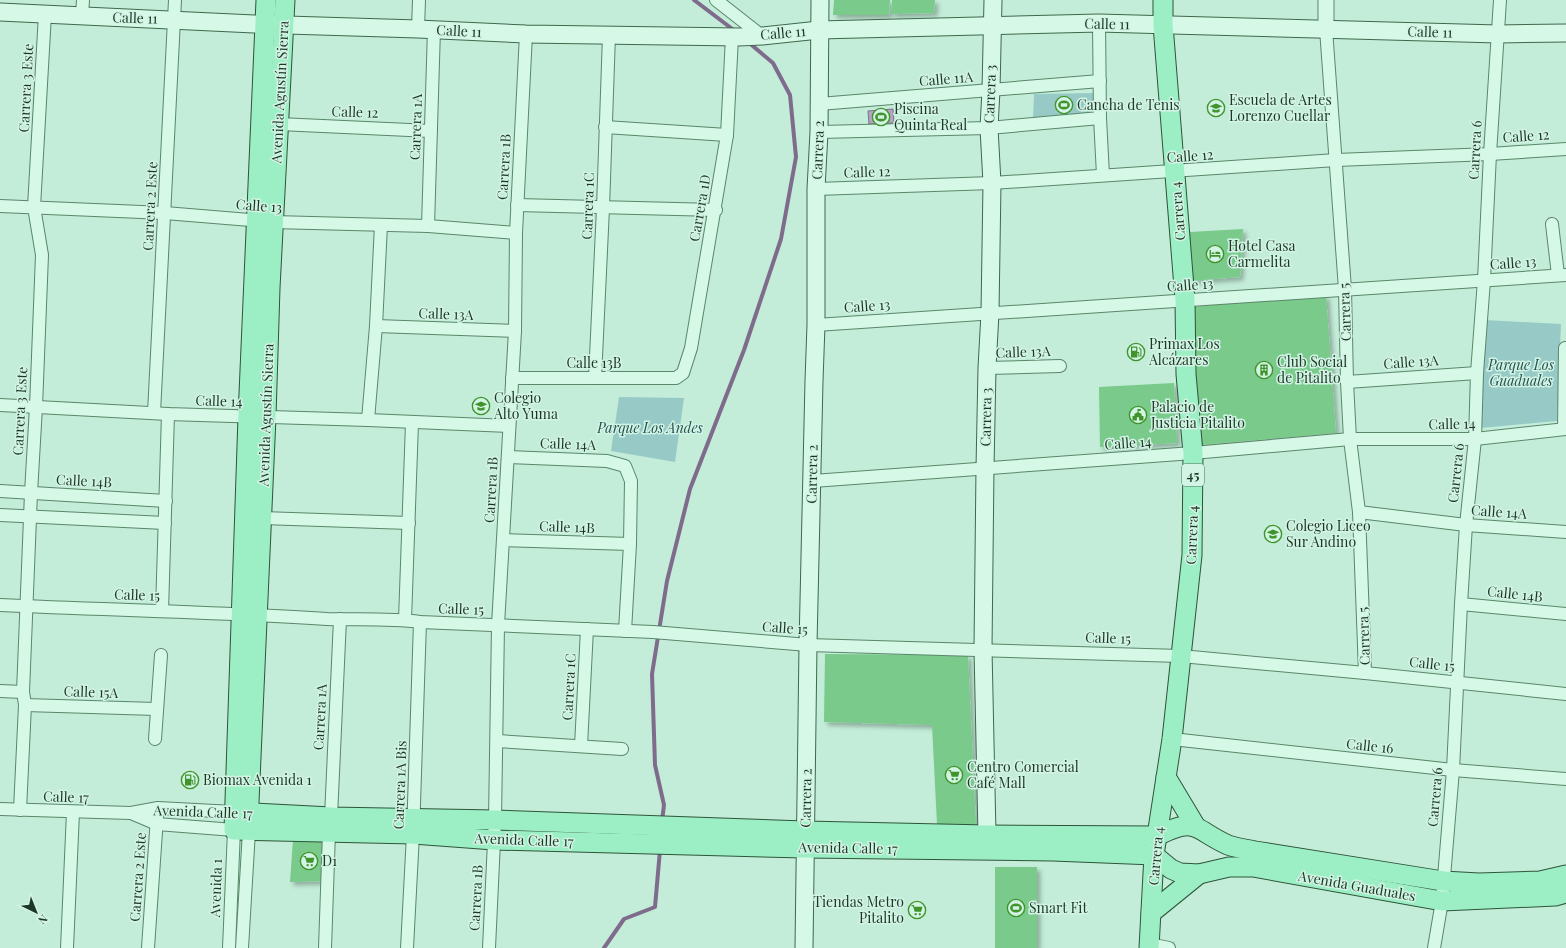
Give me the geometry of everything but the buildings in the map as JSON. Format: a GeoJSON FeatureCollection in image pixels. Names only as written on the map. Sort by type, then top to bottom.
{"type":"FeatureCollection","features":[{"type":"Feature","properties":{"kind":"main road","name":"Avenida Agustín Sierra"},"geometry":{"type":"LineString","coordinates":[[250,614],[262,518],[266,417],[264,24],[266,0]]}},
{"type":"Feature","properties":{"kind":"main road","name":"Avenida Agustín Sierra"},"geometry":{"type":"LineString","coordinates":[[241,821],[250,614],[248,417],[264,221],[279,124],[285,0]]}},
{"type":"Feature","properties":{"kind":"main road","name":"Carrera 2"},"geometry":{"type":"LineString","coordinates":[[804,948],[808,645],[816,325],[816,189],[819,132],[820,0]]}},
{"type":"Feature","properties":{"kind":"main road","name":"Carrera 3"},"geometry":{"type":"LineString","coordinates":[[987,835],[983,649],[986,368],[990,313],[992,183],[989,128],[992,0]]}},
{"type":"Feature","properties":{"kind":"main road","name":"Carrera 4"},"geometry":{"type":"LineString","coordinates":[[1149,946],[1154,855],[1172,739],[1192,555],[1194,453],[1186,374],[1185,300],[1163,25],[1163,0]]}},
{"type":"Feature","properties":{"kind":"main road","name":"Calle 11"},"geometry":{"type":"LineString","coordinates":[[0,12],[45,14],[83,8],[174,19],[284,25],[426,29],[526,34],[736,37],[819,30],[1099,23],[1498,34],[1566,33]]}},
{"type":"Feature","properties":{"kind":"main road"},"geometry":{"type":"LineString","coordinates":[[1166,777],[1196,826]]}},
{"type":"Feature","properties":{"kind":"main road","name":"Avenida Calle 17"},"geometry":{"type":"LineString","coordinates":[[241,821],[413,827],[495,820],[661,835],[1154,855]]}},
{"type":"Feature","properties":{"kind":"main road"},"geometry":{"type":"LineString","coordinates":[[1157,836],[1178,826],[1196,826]]}},
{"type":"Feature","properties":{"kind":"main road","name":"Avenida Guaduales"},"geometry":{"type":"LineString","coordinates":[[1196,826],[1228,845],[1255,852],[1443,881],[1479,883],[1540,881],[1566,875]]}},
{"type":"Feature","properties":{"kind":"main road","name":"Avenida Calle 17"},"geometry":{"type":"LineString","coordinates":[[413,827],[494,840],[661,835]]}},
{"type":"Feature","properties":{"kind":"main road","name":"Avenida Calle 17"},"geometry":{"type":"LineString","coordinates":[[805,840],[987,835],[1157,836]]}},
{"type":"Feature","properties":{"kind":"main road","name":"Avenida Guaduales"},"geometry":{"type":"LineString","coordinates":[[1154,855],[1171,869],[1180,873],[1199,874],[1229,866],[1253,867],[1442,901],[1555,896],[1566,893]]}},
{"type":"Feature","properties":{"kind":"main road"},"geometry":{"type":"LineString","coordinates":[[1151,913],[1199,874]]}},
{"type":"Feature","properties":{"kind":"street","name":"Carrera 2 Este"},"geometry":{"type":"LineString","coordinates":[[154,413],[175,0]]}},
{"type":"Feature","properties":{"kind":"street","name":"Carrera 1A"},"geometry":{"type":"LineString","coordinates":[[419,0],[426,29],[431,130],[428,226]]}},
{"type":"Feature","properties":{"kind":"street"},"geometry":{"type":"LineString","coordinates":[[716,0],[759,36]]}},
{"type":"Feature","properties":{"kind":"street","name":"Carrera 5"},"geometry":{"type":"LineString","coordinates":[[1326,0],[1326,29],[1345,290],[1350,439],[1359,512],[1365,673]]}},
{"type":"Feature","properties":{"kind":"street","name":"Carrera 6"},"geometry":{"type":"LineString","coordinates":[[1434,948],[1442,901],[1453,770],[1456,682],[1466,525],[1475,439],[1477,373],[1484,280],[1500,0]]}},
{"type":"Feature","properties":{"kind":"street","name":"Carrera 3 Este"},"geometry":{"type":"LineString","coordinates":[[20,810],[30,516],[42,255],[34,207],[45,14]]}},
{"type":"Feature","properties":{"kind":"street"},"geometry":{"type":"LineString","coordinates":[[1099,23],[1100,118],[1103,175]]}},
{"type":"Feature","properties":{"kind":"street","name":"Carrera 1B"},"geometry":{"type":"LineString","coordinates":[[489,948],[495,820],[498,625],[515,331],[517,204],[526,34]]}},
{"type":"Feature","properties":{"kind":"street","name":"Carrera 1C"},"geometry":{"type":"LineString","coordinates":[[595,378],[609,35]]}},
{"type":"Feature","properties":{"kind":"street","name":"Carrera 1D"},"geometry":{"type":"LineString","coordinates":[[676,378],[683,373],[691,348],[716,210],[727,135],[736,37]]}},
{"type":"Feature","properties":{"kind":"street","name":"Calle 11A"},"geometry":{"type":"LineString","coordinates":[[819,104],[1100,82]]}},
{"type":"Feature","properties":{"kind":"street"},"geometry":{"type":"LineString","coordinates":[[819,132],[989,128],[1100,118]]}},
{"type":"Feature","properties":{"kind":"street","name":"Calle 12"},"geometry":{"type":"LineString","coordinates":[[279,124],[431,130]]}},
{"type":"Feature","properties":{"kind":"street"},"geometry":{"type":"LineString","coordinates":[[605,127],[727,135]]}},
{"type":"Feature","properties":{"kind":"street","name":"Calle 12"},"geometry":{"type":"LineString","coordinates":[[816,189],[992,183],[1103,175],[1175,172],[1336,160],[1490,154],[1566,149]]}},
{"type":"Feature","properties":{"kind":"street"},"geometry":{"type":"LineString","coordinates":[[517,204],[603,208],[716,210]]}},
{"type":"Feature","properties":{"kind":"street","name":"Calle 13"},"geometry":{"type":"LineString","coordinates":[[0,206],[165,213],[264,221],[428,226],[516,233]]}},
{"type":"Feature","properties":{"kind":"street"},"geometry":{"type":"LineString","coordinates":[[1552,224],[1562,275]]}},
{"type":"Feature","properties":{"kind":"street"},"geometry":{"type":"LineString","coordinates":[[368,420],[376,326],[381,225]]}},
{"type":"Feature","properties":{"kind":"street","name":"Calle 13"},"geometry":{"type":"LineString","coordinates":[[816,325],[1562,275]]}},
{"type":"Feature","properties":{"kind":"street","name":"Calle 13A"},"geometry":{"type":"LineString","coordinates":[[376,326],[515,331]]}},
{"type":"Feature","properties":{"kind":"street"},"geometry":{"type":"LineString","coordinates":[[1565,348],[1565,429]]}},
{"type":"Feature","properties":{"kind":"street","name":"Calle 13A"},"geometry":{"type":"LineString","coordinates":[[986,368],[1060,366]]}},
{"type":"Feature","properties":{"kind":"street","name":"Calle 13A"},"geometry":{"type":"LineString","coordinates":[[1347,382],[1477,373]]}},
{"type":"Feature","properties":{"kind":"street","name":"Calle 13B"},"geometry":{"type":"LineString","coordinates":[[512,378],[676,378]]}},
{"type":"Feature","properties":{"kind":"street","name":"Calle 14"},"geometry":{"type":"LineString","coordinates":[[0,405],[168,414],[509,426]]}},
{"type":"Feature","properties":{"kind":"street"},"geometry":{"type":"LineString","coordinates":[[162,611],[168,414]]}},
{"type":"Feature","properties":{"kind":"street"},"geometry":{"type":"LineString","coordinates":[[405,620],[412,423]]}},
{"type":"Feature","properties":{"kind":"street","name":"Calle 14"},"geometry":{"type":"LineString","coordinates":[[813,481],[1194,453],[1350,439],[1475,439],[1565,429]]}},
{"type":"Feature","properties":{"kind":"street","name":"Calle 14A"},"geometry":{"type":"LineString","coordinates":[[508,457],[607,461],[625,466],[631,481],[630,544]]}},
{"type":"Feature","properties":{"kind":"street","name":"Calle 14B"},"geometry":{"type":"LineString","coordinates":[[0,492],[166,501]]}},
{"type":"Feature","properties":{"kind":"street","name":"Calle 14A"},"geometry":{"type":"LineString","coordinates":[[1359,512],[1466,525],[1566,532]]}},
{"type":"Feature","properties":{"kind":"street"},"geometry":{"type":"LineString","coordinates":[[0,515],[165,523]]}},
{"type":"Feature","properties":{"kind":"street"},"geometry":{"type":"LineString","coordinates":[[262,518],[408,524]]}},
{"type":"Feature","properties":{"kind":"street","name":"Calle 14B"},"geometry":{"type":"LineString","coordinates":[[503,540],[630,544]]}},
{"type":"Feature","properties":{"kind":"street"},"geometry":{"type":"LineString","coordinates":[[625,631],[630,544]]}},
{"type":"Feature","properties":{"kind":"street","name":"Calle 14B"},"geometry":{"type":"LineString","coordinates":[[1461,604],[1566,614]]}},
{"type":"Feature","properties":{"kind":"street","name":"Calle 15"},"geometry":{"type":"LineString","coordinates":[[0,605],[250,614],[340,619],[405,620],[420,622],[653,632],[808,645],[1181,656],[1566,694]]}},
{"type":"Feature","properties":{"kind":"street","name":"Carrera 1A"},"geometry":{"type":"LineString","coordinates":[[325,948],[340,619]]}},
{"type":"Feature","properties":{"kind":"street","name":"Carrera 1A Bis"},"geometry":{"type":"LineString","coordinates":[[407,948],[420,622]]}},
{"type":"Feature","properties":{"kind":"street","name":"Carrera 1C"},"geometry":{"type":"LineString","coordinates":[[581,746],[587,629]]}},
{"type":"Feature","properties":{"kind":"street"},"geometry":{"type":"LineString","coordinates":[[155,739],[161,655]]}},
{"type":"Feature","properties":{"kind":"street","name":"Calle 15A"},"geometry":{"type":"LineString","coordinates":[[0,691],[24,698],[156,709]]}},
{"type":"Feature","properties":{"kind":"street","name":"Calle 16"},"geometry":{"type":"LineString","coordinates":[[1172,739],[1453,770],[1566,779]]}},
{"type":"Feature","properties":{"kind":"street"},"geometry":{"type":"LineString","coordinates":[[497,741],[622,749]]}},
{"type":"Feature","properties":{"kind":"street","name":"Carrera 2 Este"},"geometry":{"type":"LineString","coordinates":[[148,948],[158,808]]}},
{"type":"Feature","properties":{"kind":"street","name":"Avenida Calle 17"},"geometry":{"type":"LineString","coordinates":[[131,813],[158,808],[241,821]]}},
{"type":"Feature","properties":{"kind":"street","name":"Calle 17"},"geometry":{"type":"LineString","coordinates":[[0,809],[131,813]]}},
{"type":"Feature","properties":{"kind":"street"},"geometry":{"type":"LineString","coordinates":[[67,948],[72,812]]}},
{"type":"Feature","properties":{"kind":"street","name":"Avenida Calle 17"},"geometry":{"type":"LineString","coordinates":[[131,813],[157,824],[241,821]]}},
{"type":"Feature","properties":{"kind":"street","name":"Avenida 1"},"geometry":{"type":"LineString","coordinates":[[229,948],[241,821]]}},
{"type":"Feature","properties":{"kind":"street","name":"Avenida 1"},"geometry":{"type":"LineString","coordinates":[[241,821],[242,948]]}},
{"type":"Feature","properties":{"kind":"street"},"geometry":{"type":"LineString","coordinates":[[1149,946],[1169,948]]}},
{"type":"Feature","properties":{"kind":"green space","name":"Cancha de Tenis"},"geometry":{"type":"Polygon","coordinates":[[[1095,93],[1095,117],[1033,120],[1034,94],[1095,93]]]}},
{"type":"Feature","properties":{"kind":"green space","name":"Parque Los Guaduales"},"geometry":{"type":"Polygon","coordinates":[[[1485,320],[1561,324],[1557,421],[1481,428],[1485,320]]]}},
{"type":"Feature","properties":{"kind":"green space","name":"Parque Los Andes"},"geometry":{"type":"Polygon","coordinates":[[[619,397],[684,398],[675,462],[611,451],[619,397]]]}},
{"type":"Feature","properties":{"kind":"shaded area","name":"Piscina Quinta Real"},"geometry":{"type":"Polygon","coordinates":[[[893,109],[894,123],[869,124],[868,111],[893,109]]]}},
{"type":"Feature","properties":{"kind":"waterway"},"geometry":{"type":"LineString","coordinates":[[694,0],[735,31]]}},
{"type":"Feature","properties":{"kind":"waterway"},"geometry":{"type":"LineString","coordinates":[[662,821],[664,805],[655,765],[652,674],[667,581],[690,489],[744,350],[781,239],[796,157],[790,95],[773,63],[748,42]]}},
{"type":"Feature","properties":{"kind":"waterway"},"geometry":{"type":"LineString","coordinates":[[604,948],[624,919],[655,907],[660,850]]}},
{"type":"Feature","properties":{"kind":"place","name":"Cancha de Tenis"},"geometry":{"type":"Point","coordinates":[1064,105]}},
{"type":"Feature","properties":{"kind":"place","name":"Escuela de Artes Lorenzo Cuellar"},"geometry":{"type":"Point","coordinates":[1216,108]}},
{"type":"Feature","properties":{"kind":"place","name":"Piscina Quinta Real"},"geometry":{"type":"Point","coordinates":[881,117]}},
{"type":"Feature","properties":{"kind":"place","name":"Hotel Casa Carmelita"},"geometry":{"type":"Point","coordinates":[1215,254]}},
{"type":"Feature","properties":{"kind":"place","name":"Primax Los Alcázares"},"geometry":{"type":"Point","coordinates":[1136,352]}},
{"type":"Feature","properties":{"kind":"place","name":"Club Social de Pitalito"},"geometry":{"type":"Point","coordinates":[1264,370]}},
{"type":"Feature","properties":{"kind":"place","name":"Colegio Alto Yuma"},"geometry":{"type":"Point","coordinates":[481,406]}},
{"type":"Feature","properties":{"kind":"place","name":"Palacio de Justicia Pitalito"},"geometry":{"type":"Point","coordinates":[1138,415]}},
{"type":"Feature","properties":{"kind":"place","name":"Colegio Liceo Sur Andino"},"geometry":{"type":"Point","coordinates":[1273,534]}},
{"type":"Feature","properties":{"kind":"place","name":"Centro Comercial Café Mall"},"geometry":{"type":"Point","coordinates":[954,775]}},
{"type":"Feature","properties":{"kind":"place","name":"Biomax Avenida 1"},"geometry":{"type":"Point","coordinates":[190,780]}},
{"type":"Feature","properties":{"kind":"place","name":"D1"},"geometry":{"type":"Point","coordinates":[309,861]}},
{"type":"Feature","properties":{"kind":"place","name":"Smart Fit"},"geometry":{"type":"Point","coordinates":[1016,908]}},
{"type":"Feature","properties":{"kind":"place","name":"Tiendas Metro Pitalito"},"geometry":{"type":"Point","coordinates":[917,910]}}]}
